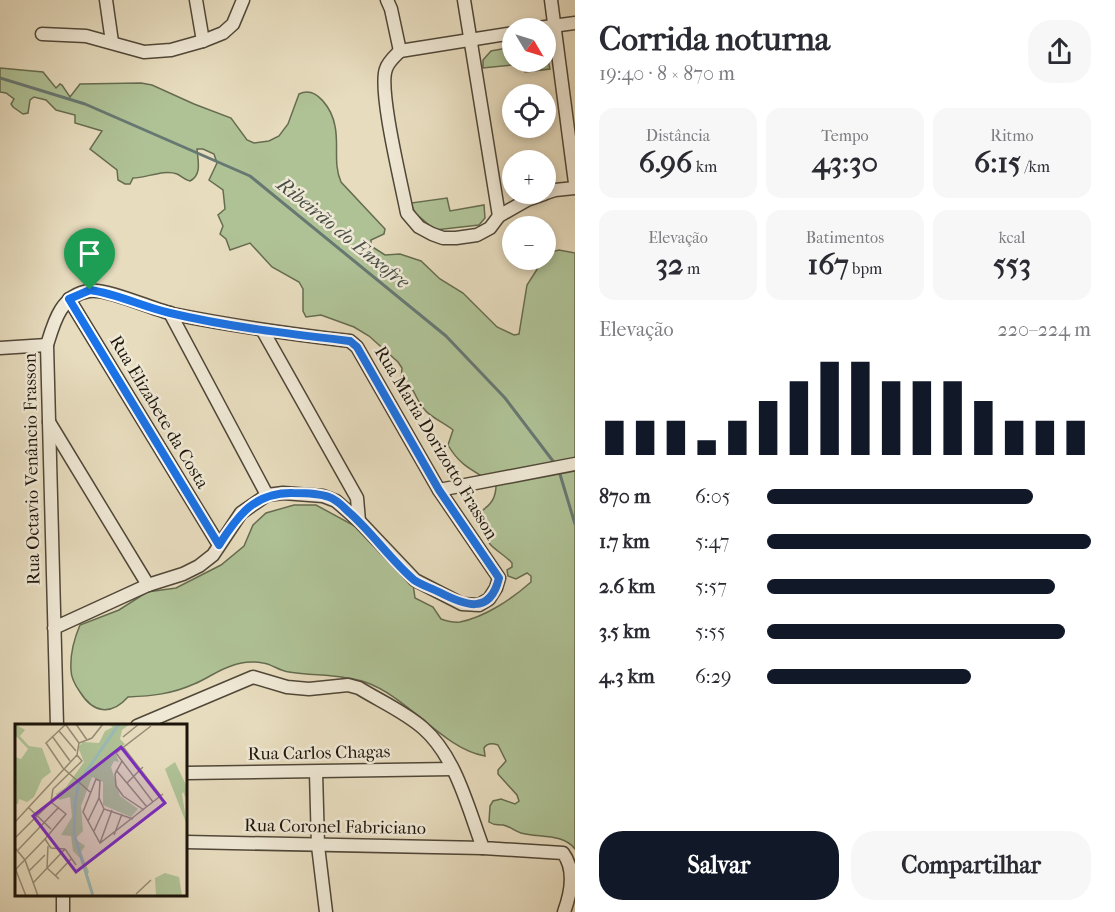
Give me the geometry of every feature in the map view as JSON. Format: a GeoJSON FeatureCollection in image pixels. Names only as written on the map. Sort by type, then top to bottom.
{"type":"FeatureCollection","features":[{"type":"Feature","properties":{"kind":"street"},"geometry":{"type":"LineString","coordinates":[[105,0],[112,42]]}},
{"type":"Feature","properties":{"kind":"street"},"geometry":{"type":"LineString","coordinates":[[196,0],[203,41]]}},
{"type":"Feature","properties":{"kind":"street"},"geometry":{"type":"LineString","coordinates":[[42,34],[86,36],[144,52],[171,50],[223,33],[233,24],[243,0]]}},
{"type":"Feature","properties":{"kind":"street"},"geometry":{"type":"LineString","coordinates":[[387,0],[400,51]]}},
{"type":"Feature","properties":{"kind":"street"},"geometry":{"type":"LineString","coordinates":[[464,0],[500,216]]}},
{"type":"Feature","properties":{"kind":"street"},"geometry":{"type":"LineString","coordinates":[[551,0],[554,18]]}},
{"type":"Feature","properties":{"kind":"street"},"geometry":{"type":"LineString","coordinates":[[556,26],[575,23]]}},
{"type":"Feature","properties":{"kind":"street"},"geometry":{"type":"LineString","coordinates":[[556,34],[575,183]]}},
{"type":"Feature","properties":{"kind":"street"},"geometry":{"type":"LineString","coordinates":[[502,35],[400,51],[386,66],[385,98],[407,213],[419,227],[443,238],[477,235],[490,228],[500,216],[520,204]]}},
{"type":"Feature","properties":{"kind":"street"},"geometry":{"type":"LineString","coordinates":[[556,190],[575,188]]}},
{"type":"Feature","properties":{"kind":"street"},"geometry":{"type":"LineString","coordinates":[[69,299],[90,290],[104,292],[170,313],[263,331],[357,498],[359,521]]}},
{"type":"Feature","properties":{"kind":"street","name":"Rua Octavio Venâncio Frasson"},"geometry":{"type":"LineString","coordinates":[[57,724],[47,345],[56,315],[69,299]]}},
{"type":"Feature","properties":{"kind":"street","name":"Rua Elizabete da Costa"},"geometry":{"type":"LineString","coordinates":[[69,299],[219,545]]}},
{"type":"Feature","properties":{"kind":"street"},"geometry":{"type":"LineString","coordinates":[[170,313],[267,495]]}},
{"type":"Feature","properties":{"kind":"street","name":"Rua Maria Dorizotto Frasson"},"geometry":{"type":"LineString","coordinates":[[263,331],[350,341],[357,347],[439,490],[499,578],[496,588],[489,599],[479,605],[462,604],[415,580],[359,521]]}},
{"type":"Feature","properties":{"kind":"street"},"geometry":{"type":"LineString","coordinates":[[0,348],[47,345]]}},
{"type":"Feature","properties":{"kind":"street"},"geometry":{"type":"LineString","coordinates":[[48,421],[148,585]]}},
{"type":"Feature","properties":{"kind":"street"},"geometry":{"type":"LineString","coordinates":[[439,490],[575,464]]}},
{"type":"Feature","properties":{"kind":"street"},"geometry":{"type":"LineString","coordinates":[[54,628],[148,585],[183,574],[199,566],[213,555],[241,513],[267,495],[304,493],[329,497],[359,521]]}},
{"type":"Feature","properties":{"kind":"street"},"geometry":{"type":"LineString","coordinates":[[142,724],[253,677],[287,687],[309,689],[348,685],[359,688],[420,726],[438,746],[452,769],[483,848]]}},
{"type":"Feature","properties":{"kind":"street"},"geometry":{"type":"LineString","coordinates":[[429,770],[438,746]]}},
{"type":"Feature","properties":{"kind":"street","name":"Rua Carlos Chagas"},"geometry":{"type":"LineString","coordinates":[[188,773],[452,769]]}},
{"type":"Feature","properties":{"kind":"street"},"geometry":{"type":"LineString","coordinates":[[316,772],[318,846],[326,912]]}},
{"type":"Feature","properties":{"kind":"street","name":"Rua Coronel Fabriciano"},"geometry":{"type":"LineString","coordinates":[[188,842],[483,848],[563,853],[573,871],[572,891],[564,912]]}},
{"type":"Feature","properties":{"kind":"green space"},"geometry":{"type":"Polygon","coordinates":[[[502,49],[502,66],[483,68],[483,60],[491,51],[502,49]]]}},
{"type":"Feature","properties":{"kind":"green space"},"geometry":{"type":"Polygon","coordinates":[[[0,68],[43,72],[56,88],[62,85],[70,97],[80,84],[141,83],[152,85],[231,118],[247,140],[254,143],[269,141],[279,136],[288,124],[299,94],[312,93],[327,106],[333,120],[336,133],[337,168],[341,182],[385,229],[384,234],[371,240],[371,246],[385,255],[400,254],[421,261],[440,279],[463,293],[497,327],[514,335],[519,334],[527,285],[537,270],[556,270],[556,251],[575,253],[575,849],[564,840],[521,833],[489,822],[490,806],[493,801],[501,799],[515,804],[519,801],[517,795],[498,774],[498,770],[506,761],[498,745],[487,745],[484,748],[485,756],[455,744],[396,699],[365,682],[289,672],[266,664],[247,662],[226,668],[178,690],[128,697],[122,703],[109,709],[96,708],[85,699],[71,673],[73,647],[80,625],[119,610],[147,592],[176,588],[221,565],[244,546],[253,525],[266,513],[294,505],[316,505],[364,531],[412,577],[415,598],[433,607],[441,619],[460,622],[488,612],[524,588],[531,582],[531,576],[527,573],[516,579],[508,576],[507,570],[512,567],[512,563],[490,544],[480,520],[480,512],[492,501],[496,485],[469,468],[453,453],[448,445],[453,430],[421,406],[413,390],[401,380],[402,368],[398,362],[369,336],[354,327],[321,315],[306,317],[303,311],[303,289],[299,282],[272,267],[250,243],[230,250],[226,239],[220,234],[223,226],[218,215],[225,209],[223,190],[209,180],[217,163],[214,154],[197,149],[198,171],[190,181],[177,174],[161,173],[133,178],[130,184],[125,184],[118,180],[117,170],[90,149],[102,131],[75,123],[75,115],[56,110],[46,100],[34,97],[30,100],[28,113],[23,114],[11,104],[14,99],[0,92],[0,68]]]}},
{"type":"Feature","properties":{"kind":"green space"},"geometry":{"type":"Polygon","coordinates":[[[447,198],[450,211],[484,205],[485,218],[479,225],[435,230],[415,213],[411,203],[447,198]]]}},
{"type":"Feature","properties":{"kind":"waterway","name":"Ribeirão do Enxofre"},"geometry":{"type":"LineString","coordinates":[[0,78],[85,104],[250,176],[446,336],[505,398],[556,465]]}},
{"type":"Feature","properties":{"kind":"waterway","name":"Ribeirão do Enxofre"},"geometry":{"type":"LineString","coordinates":[[559,471],[575,524]]}},
{"type":"Feature","properties":{"kind":"route"},"geometry":{"type":"LineString","coordinates":[[90,290],[104,292],[170,313],[263,331],[350,341],[357,347],[439,490],[499,578],[489,599],[479,605],[462,604],[415,580],[359,521],[329,497],[304,493],[267,495],[241,513],[219,545],[69,299],[90,290]]}}]}
